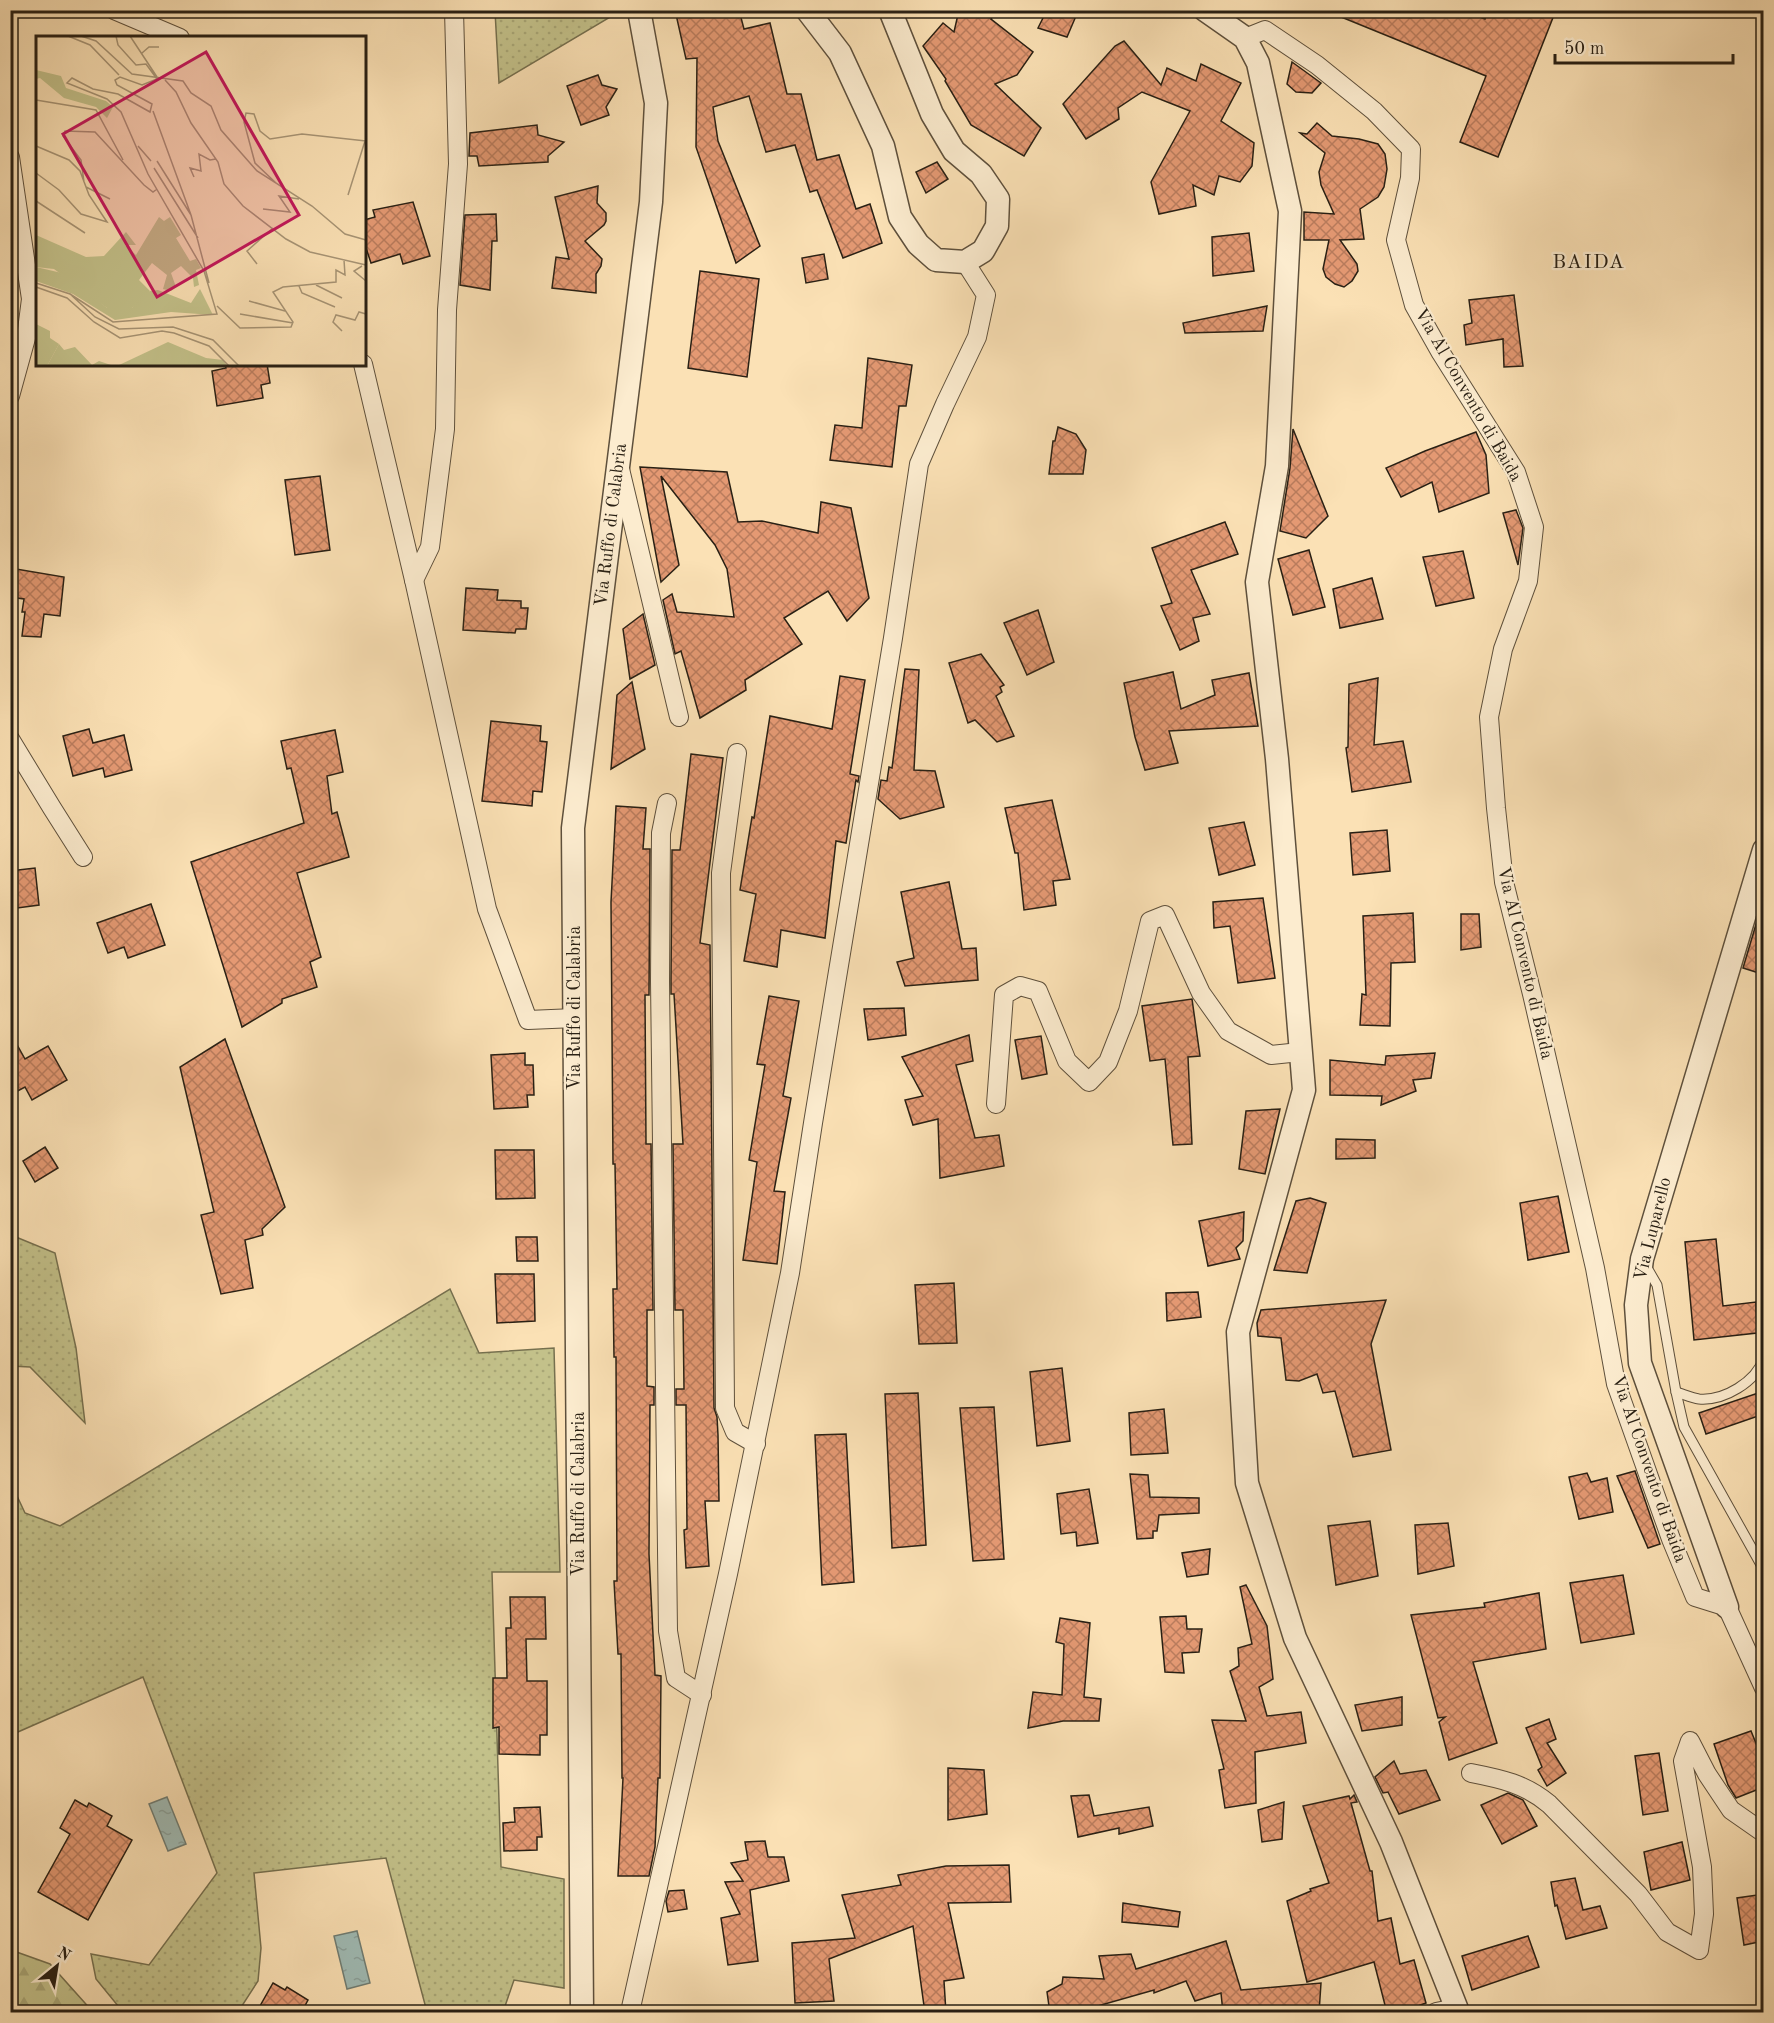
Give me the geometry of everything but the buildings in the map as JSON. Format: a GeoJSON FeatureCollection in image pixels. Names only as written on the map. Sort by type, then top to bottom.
{"type":"FeatureCollection","features":[{"type":"Feature","properties":{"kind":"street"},"geometry":{"type":"LineString","coordinates":[[114,10],[175,36]]}},
{"type":"Feature","properties":{"kind":"street"},"geometry":{"type":"LineString","coordinates":[[414,580],[430,547],[444,429],[447,309],[458,164],[454,10]]}},
{"type":"Feature","properties":{"kind":"street","name":"Via Ruffo di Calabria"},"geometry":{"type":"LineString","coordinates":[[582,2013],[573,828],[651,202],[656,103],[639,10]]}},
{"type":"Feature","properties":{"kind":"street"},"geometry":{"type":"LineString","coordinates":[[807,10],[840,53],[883,147],[900,217],[918,244],[936,260],[965,262],[983,251],[997,226],[998,199],[981,174],[954,151],[937,123],[890,10]]}},
{"type":"Feature","properties":{"kind":"street"},"geometry":{"type":"LineString","coordinates":[[1205,10],[1245,39],[1258,63],[1290,211],[1277,466],[1257,582],[1277,759],[1304,1090],[1238,1332],[1247,1483],[1295,1638],[1391,1842],[1450,2011]]}},
{"type":"Feature","properties":{"kind":"street","name":"Via Al Convento di Baida"},"geometry":{"type":"LineString","coordinates":[[1245,39],[1265,30],[1317,65],[1374,111],[1411,149],[1410,178],[1396,240],[1414,305],[1441,353],[1516,472],[1534,527],[1528,581],[1503,649],[1489,717],[1504,882],[1595,1268],[1616,1384],[1671,1539],[1695,1598],[1727,1607]]}},
{"type":"Feature","properties":{"kind":"street"},"geometry":{"type":"LineString","coordinates":[[10,157],[31,299],[26,338],[10,396]]}},
{"type":"Feature","properties":{"kind":"street"},"geometry":{"type":"LineString","coordinates":[[630,2013],[702,1695],[790,1273],[919,465],[977,337],[986,295],[965,262]]}},
{"type":"Feature","properties":{"kind":"street"},"geometry":{"type":"LineString","coordinates":[[363,366],[487,909],[528,1020],[575,1018]]}},
{"type":"Feature","properties":{"kind":"street"},"geometry":{"type":"LineString","coordinates":[[619,461],[679,717]]}},
{"type":"Feature","properties":{"kind":"street"},"geometry":{"type":"LineString","coordinates":[[10,739],[83,857]]}},
{"type":"Feature","properties":{"kind":"street"},"geometry":{"type":"LineString","coordinates":[[737,753],[721,873],[725,1408],[735,1432],[756,1444]]}},
{"type":"Feature","properties":{"kind":"street"},"geometry":{"type":"LineString","coordinates":[[667,803],[660,833],[660,981],[668,1630],[676,1678],[702,1695]]}},
{"type":"Feature","properties":{"kind":"street","name":"Via Luparello"},"geometry":{"type":"LineString","coordinates":[[1727,1607],[1640,1363],[1636,1305],[1642,1259],[1764,850]]}},
{"type":"Feature","properties":{"kind":"street"},"geometry":{"type":"LineString","coordinates":[[996,1104],[1004,995],[1020,986],[1038,991],[1067,1061],[1089,1082],[1108,1062],[1128,1011],[1150,921],[1166,915],[1201,993],[1228,1031],[1271,1054],[1300,1052]]}},
{"type":"Feature","properties":{"kind":"street"},"geometry":{"type":"LineString","coordinates":[[1727,1607],[1764,1688]]}},
{"type":"Feature","properties":{"kind":"street"},"geometry":{"type":"LineString","coordinates":[[1471,1773],[1501,1779],[1533,1791],[1550,1804],[1638,1894],[1667,1932],[1700,1950],[1704,1914],[1701,1867],[1683,1761],[1690,1741],[1707,1774],[1731,1810],[1764,1833]]}},
{"type":"Feature","properties":{"kind":"lane"},"geometry":{"type":"LineString","coordinates":[[1642,1259],[1657,1285],[1684,1427],[1764,1570]]}},
{"type":"Feature","properties":{"kind":"lane"},"geometry":{"type":"LineString","coordinates":[[1676,1392],[1700,1399],[1724,1395],[1755,1376],[1764,1358]]}},
{"type":"Feature","properties":{"kind":"green space"},"geometry":{"type":"Polygon","coordinates":[[[495,11],[616,11],[617,13],[499,83],[495,11]]]}},
{"type":"Feature","properties":{"kind":"green space"},"geometry":{"type":"Polygon","coordinates":[[[11,1235],[55,1253],[76,1348],[85,1423],[30,1367],[11,1366],[11,1235]]]}},
{"type":"Feature","properties":{"kind":"green space"},"geometry":{"type":"Polygon","coordinates":[[[450,1289],[479,1353],[554,1348],[560,1572],[492,1572],[501,1867],[564,1879],[564,1988],[514,1980],[503,2012],[427,2012],[386,1858],[254,1873],[261,1948],[258,1981],[238,2012],[123,2012],[96,1979],[91,1954],[149,1965],[217,1873],[143,1677],[11,1735],[10,1481],[25,1513],[60,1526],[450,1289]]]}},
{"type":"Feature","properties":{"kind":"green space"},"geometry":{"type":"Polygon","coordinates":[[[11,1950],[50,1964],[93,2012],[11,2012],[11,1950]]]}},
{"type":"Feature","properties":{"kind":"water"},"geometry":{"type":"Polygon","coordinates":[[[167,1797],[186,1844],[168,1851],[149,1804],[167,1797]]]}},
{"type":"Feature","properties":{"kind":"water"},"geometry":{"type":"Polygon","coordinates":[[[357,1931],[370,1983],[347,1989],[334,1936],[357,1931]]]}},
{"type":"Feature","properties":{"kind":"district","name":"BAIDA"},"geometry":{"type":"Point","coordinates":[1589,263]}}]}
